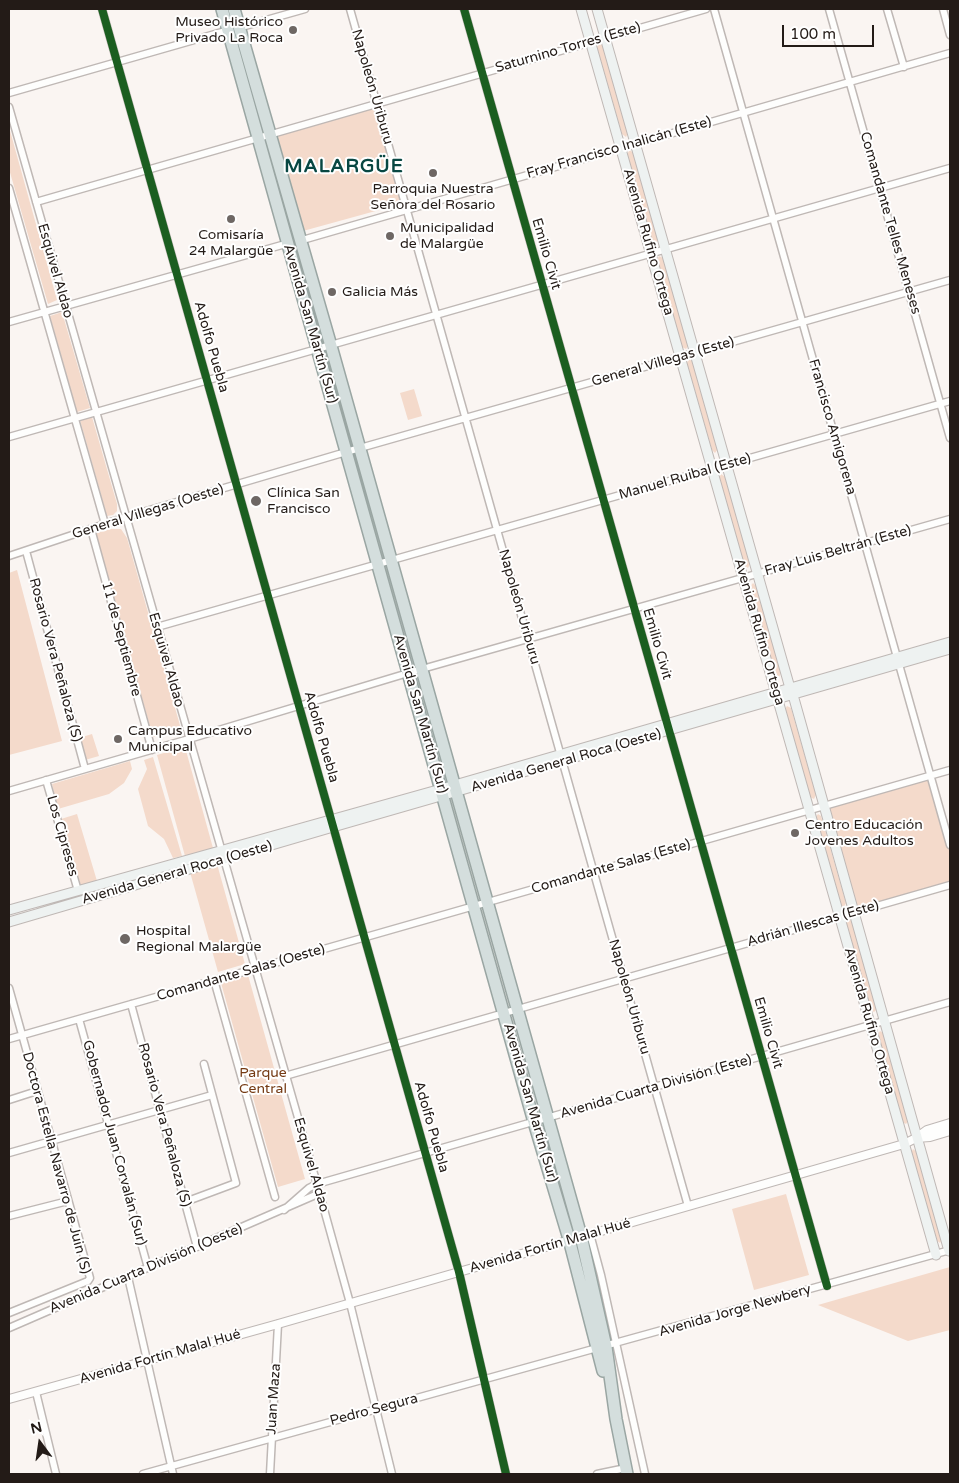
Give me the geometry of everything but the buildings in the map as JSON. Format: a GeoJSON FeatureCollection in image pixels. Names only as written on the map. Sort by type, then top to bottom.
{"type":"FeatureCollection","features":[{"type":"Feature","properties":{"kind":"highway","name":"Avenida San Martín (Sur)"},"geometry":{"type":"LineString","coordinates":[[222,9],[534,1122],[580,1236]]}},
{"type":"Feature","properties":{"kind":"highway","name":"Avenida San Martín (Sur)"},"geometry":{"type":"LineString","coordinates":[[234,9],[360,448],[580,1236],[606,1347],[616,1419],[626,1471]]}},
{"type":"Feature","properties":{"kind":"main road","name":"Avenida Rufino Ortega"},"geometry":{"type":"LineString","coordinates":[[581,9],[936,1255]]}},
{"type":"Feature","properties":{"kind":"main road","name":"Avenida Rufino Ortega"},"geometry":{"type":"LineString","coordinates":[[597,9],[757,574],[825,806],[916,1138],[950,1251]]}},
{"type":"Feature","properties":{"kind":"main road"},"geometry":{"type":"LineString","coordinates":[[898,661],[950,642]]}},
{"type":"Feature","properties":{"kind":"main road"},"geometry":{"type":"LineString","coordinates":[[898,661],[950,649]]}},
{"type":"Feature","properties":{"kind":"main road","name":"Avenida General Roca (Oeste)"},"geometry":{"type":"LineString","coordinates":[[9,922],[222,855],[898,661]]}},
{"type":"Feature","properties":{"kind":"main road","name":"Avenida General Roca (Oeste)"},"geometry":{"type":"LineString","coordinates":[[9,910],[222,855]]}},
{"type":"Feature","properties":{"kind":"street","name":"Adolfo Puebla"},"geometry":{"type":"LineString","coordinates":[[102,9],[459,1272],[506,1474]]}},
{"type":"Feature","properties":{"kind":"street"},"geometry":{"type":"LineString","coordinates":[[9,93],[305,9]]}},
{"type":"Feature","properties":{"kind":"street","name":"Napoleón Uriburu"},"geometry":{"type":"LineString","coordinates":[[350,9],[688,1206]]}},
{"type":"Feature","properties":{"kind":"street","name":"Emilio Civit"},"geometry":{"type":"LineString","coordinates":[[464,9],[827,1286]]}},
{"type":"Feature","properties":{"kind":"street","name":"Saturnino Torres (Este)"},"geometry":{"type":"LineString","coordinates":[[36,202],[706,9]]}},
{"type":"Feature","properties":{"kind":"street","name":"Francisco Amigorena"},"geometry":{"type":"LineString","coordinates":[[714,9],[950,845]]}},
{"type":"Feature","properties":{"kind":"street","name":"Comandante Telles Meneses"},"geometry":{"type":"LineString","coordinates":[[829,9],[950,438]]}},
{"type":"Feature","properties":{"kind":"street"},"geometry":{"type":"LineString","coordinates":[[888,9],[904,66]]}},
{"type":"Feature","properties":{"kind":"street"},"geometry":{"type":"LineString","coordinates":[[943,9],[950,35]]}},
{"type":"Feature","properties":{"kind":"street","name":"Fray Francisco Inalicán (Este)"},"geometry":{"type":"LineString","coordinates":[[9,322],[407,210],[950,53]]}},
{"type":"Feature","properties":{"kind":"street","name":"Esquivel Aldao"},"geometry":{"type":"LineString","coordinates":[[9,107],[254,969],[320,1193],[350,1303],[392,1474]]}},
{"type":"Feature","properties":{"kind":"street"},"geometry":{"type":"LineString","coordinates":[[9,437],[950,168]]}},
{"type":"Feature","properties":{"kind":"street"},"geometry":{"type":"LineString","coordinates":[[9,188],[105,524]]}},
{"type":"Feature","properties":{"kind":"street","name":"General Villegas (Este)"},"geometry":{"type":"LineString","coordinates":[[346,452],[950,280]]}},
{"type":"Feature","properties":{"kind":"street","name":"Manuel Ruibal (Este)"},"geometry":{"type":"LineString","coordinates":[[157,627],[950,401]]}},
{"type":"Feature","properties":{"kind":"street","name":"General Villegas (Oeste)"},"geometry":{"type":"LineString","coordinates":[[9,556],[126,517],[346,452]]}},
{"type":"Feature","properties":{"kind":"street","name":"Fray Luis Beltrán (Este)"},"geometry":{"type":"LineString","coordinates":[[9,791],[408,673],[950,519]]}},
{"type":"Feature","properties":{"kind":"street","name":"11 de Septiembre"},"geometry":{"type":"LineString","coordinates":[[91,529],[152,750]]}},
{"type":"Feature","properties":{"kind":"street","name":"Rosario Vera Peñaloza (S)"},"geometry":{"type":"LineString","coordinates":[[26,551],[85,769]]}},
{"type":"Feature","properties":{"kind":"street","name":"Comandante Salas (Este)"},"geometry":{"type":"LineString","coordinates":[[474,907],[950,770]]}},
{"type":"Feature","properties":{"kind":"street","name":"Los Cipreses"},"geometry":{"type":"LineString","coordinates":[[46,780],[78,891]]}},
{"type":"Feature","properties":{"kind":"street","name":"Adrián Illescas (Este)"},"geometry":{"type":"LineString","coordinates":[[285,1076],[950,885]]}},
{"type":"Feature","properties":{"kind":"street","name":"Comandante Salas (Oeste)"},"geometry":{"type":"LineString","coordinates":[[9,1039],[474,907]]}},
{"type":"Feature","properties":{"kind":"street"},"geometry":{"type":"LineString","coordinates":[[214,980],[275,1197]]}},
{"type":"Feature","properties":{"kind":"street","name":"Doctora Estella Navarro de Juin (S)"},"geometry":{"type":"LineString","coordinates":[[9,988],[90,1278],[88,1281],[9,1313]]}},
{"type":"Feature","properties":{"kind":"street","name":"Avenida Cuarta División (Este)"},"geometry":{"type":"LineString","coordinates":[[534,1122],[950,1002]]}},
{"type":"Feature","properties":{"kind":"street","name":"Rosario Vera Peñaloza (S)"},"geometry":{"type":"LineString","coordinates":[[131,1004],[198,1247]]}},
{"type":"Feature","properties":{"kind":"street","name":"Gobernador Juan Corvalán (Sur)"},"geometry":{"type":"LineString","coordinates":[[79,1019],[148,1268]]}},
{"type":"Feature","properties":{"kind":"street"},"geometry":{"type":"LineString","coordinates":[[185,1202],[236,1183],[204,1064]]}},
{"type":"Feature","properties":{"kind":"street"},"geometry":{"type":"LineString","coordinates":[[9,1100],[37,1091]]}},
{"type":"Feature","properties":{"kind":"street"},"geometry":{"type":"LineString","coordinates":[[9,1153],[212,1095]]}},
{"type":"Feature","properties":{"kind":"street","name":"Avenida Cuarta División (Oeste)"},"geometry":{"type":"LineString","coordinates":[[284,1210],[309,1188],[317,1184],[534,1122]]}},
{"type":"Feature","properties":{"kind":"street","name":"Avenida Fortín Malal Hué"},"geometry":{"type":"LineString","coordinates":[[9,1399],[278,1324],[904,1144],[927,1130],[950,1123]]}},
{"type":"Feature","properties":{"kind":"street","name":"Avenida Fortín Malal Hué"},"geometry":{"type":"LineString","coordinates":[[916,1138],[930,1137],[950,1131]]}},
{"type":"Feature","properties":{"kind":"street","name":"Avenida Cuarta División (Oeste)"},"geometry":{"type":"LineString","coordinates":[[9,1328],[320,1193]]}},
{"type":"Feature","properties":{"kind":"street"},"geometry":{"type":"LineString","coordinates":[[9,1216],[68,1201]]}},
{"type":"Feature","properties":{"kind":"street"},"geometry":{"type":"LineString","coordinates":[[580,1236],[606,1347],[645,1474]]}},
{"type":"Feature","properties":{"kind":"street","name":"Avenida Jorge Newbery"},"geometry":{"type":"LineString","coordinates":[[606,1347],[950,1251]]}},
{"type":"Feature","properties":{"kind":"street"},"geometry":{"type":"LineString","coordinates":[[128,1276],[173,1474]]}},
{"type":"Feature","properties":{"kind":"street","name":"Juan Maza"},"geometry":{"type":"LineString","coordinates":[[270,1474],[278,1324]]}},
{"type":"Feature","properties":{"kind":"street","name":"Pedro Segura"},"geometry":{"type":"LineString","coordinates":[[143,1474],[606,1347]]}},
{"type":"Feature","properties":{"kind":"street"},"geometry":{"type":"LineString","coordinates":[[36,1392],[56,1474]]}},
{"type":"Feature","properties":{"kind":"street"},"geometry":{"type":"LineString","coordinates":[[596,1474],[626,1471]]}},
{"type":"Feature","properties":{"kind":"green space"},"geometry":{"type":"Polygon","coordinates":[[[599,43],[603,46],[628,133],[626,137],[622,134],[597,47],[599,43]]]}},
{"type":"Feature","properties":{"kind":"green space"},"geometry":{"type":"Polygon","coordinates":[[[374,108],[401,204],[303,231],[276,136],[374,108]]]}},
{"type":"Feature","properties":{"kind":"green space"},"geometry":{"type":"Polygon","coordinates":[[[9,127],[57,300],[48,304],[9,169],[9,127]]]}},
{"type":"Feature","properties":{"kind":"green space"},"geometry":{"type":"Polygon","coordinates":[[[630,150],[633,153],[658,240],[656,244],[652,241],[627,154],[630,150]]]}},
{"type":"Feature","properties":{"kind":"green space"},"geometry":{"type":"Polygon","coordinates":[[[659,256],[663,258],[688,346],[686,349],[682,347],[657,260],[659,256]]]}},
{"type":"Feature","properties":{"kind":"green space"},"geometry":{"type":"Polygon","coordinates":[[[62,312],[90,408],[77,412],[50,316],[62,312]]]}},
{"type":"Feature","properties":{"kind":"green space"},"geometry":{"type":"Polygon","coordinates":[[[689,359],[693,362],[718,449],[715,453],[712,450],[687,363],[689,359]]]}},
{"type":"Feature","properties":{"kind":"green space"},"geometry":{"type":"Polygon","coordinates":[[[414,389],[422,416],[408,420],[400,393],[414,389]]]}},
{"type":"Feature","properties":{"kind":"green space"},"geometry":{"type":"Polygon","coordinates":[[[92,417],[117,504],[117,511],[113,515],[107,516],[80,420],[92,417]]]}},
{"type":"Feature","properties":{"kind":"green space"},"geometry":{"type":"Polygon","coordinates":[[[721,474],[725,477],[750,564],[748,568],[744,565],[719,478],[721,474]]]}},
{"type":"Feature","properties":{"kind":"green space"},"geometry":{"type":"Polygon","coordinates":[[[110,529],[121,529],[127,538],[181,729],[153,737],[96,533],[110,529]]]}},
{"type":"Feature","properties":{"kind":"green space"},"geometry":{"type":"Polygon","coordinates":[[[17,570],[62,741],[9,755],[9,573],[17,570]]]}},
{"type":"Feature","properties":{"kind":"green space"},"geometry":{"type":"Polygon","coordinates":[[[753,583],[756,586],[781,673],[779,677],[775,674],[750,587],[753,583]]]}},
{"type":"Feature","properties":{"kind":"green space"},"geometry":{"type":"Polygon","coordinates":[[[787,706],[791,708],[816,795],[814,799],[810,797],[785,709],[787,706]]]}},
{"type":"Feature","properties":{"kind":"green space"},"geometry":{"type":"Polygon","coordinates":[[[92,734],[99,756],[85,760],[79,738],[92,734]]]}},
{"type":"Feature","properties":{"kind":"green space"},"geometry":{"type":"Polygon","coordinates":[[[185,747],[213,848],[185,856],[157,755],[185,747]]]}},
{"type":"Feature","properties":{"kind":"green space"},"geometry":{"type":"Polygon","coordinates":[[[153,757],[182,856],[173,858],[164,839],[148,826],[138,789],[147,769],[144,760],[153,757]]]}},
{"type":"Feature","properties":{"kind":"green space"},"geometry":{"type":"Polygon","coordinates":[[[130,761],[132,769],[124,783],[109,794],[58,809],[52,784],[130,761]]]}},
{"type":"Feature","properties":{"kind":"green space"},"geometry":{"type":"Polygon","coordinates":[[[931,775],[950,845],[950,885],[854,912],[825,806],[931,775]]]}},
{"type":"Feature","properties":{"kind":"green space"},"geometry":{"type":"Polygon","coordinates":[[[77,814],[97,881],[81,886],[61,819],[77,814]]]}},
{"type":"Feature","properties":{"kind":"green space"},"geometry":{"type":"Polygon","coordinates":[[[818,814],[821,816],[846,903],[844,907],[840,905],[815,818],[818,814]]]}},
{"type":"Feature","properties":{"kind":"green space"},"geometry":{"type":"Polygon","coordinates":[[[217,864],[245,964],[218,972],[190,872],[217,864]]]}},
{"type":"Feature","properties":{"kind":"green space"},"geometry":{"type":"Polygon","coordinates":[[[848,919],[852,921],[877,1009],[874,1012],[871,1010],[846,923],[848,919]]]}},
{"type":"Feature","properties":{"kind":"green space","name":"Parque Central"},"geometry":{"type":"Polygon","coordinates":[[[248,975],[305,1179],[278,1187],[221,983],[248,975]]]}},
{"type":"Feature","properties":{"kind":"green space"},"geometry":{"type":"Polygon","coordinates":[[[880,1031],[883,1033],[908,1121],[906,1124],[902,1122],[877,1035],[880,1031]]]}},
{"type":"Feature","properties":{"kind":"green space"},"geometry":{"type":"Polygon","coordinates":[[[913,1149],[917,1152],[942,1239],[940,1243],[936,1240],[911,1153],[913,1149]]]}},
{"type":"Feature","properties":{"kind":"green space"},"geometry":{"type":"Polygon","coordinates":[[[786,1194],[809,1275],[754,1290],[732,1209],[786,1194]]]}},
{"type":"Feature","properties":{"kind":"green space"},"geometry":{"type":"Polygon","coordinates":[[[950,1267],[950,1330],[908,1341],[818,1305],[950,1267]]]}},
{"type":"Feature","properties":{"kind":"cycle path"},"geometry":{"type":"LineString","coordinates":[[102,9],[459,1272],[506,1474]]}},
{"type":"Feature","properties":{"kind":"cycle path"},"geometry":{"type":"LineString","coordinates":[[464,9],[827,1286]]}},
{"type":"Feature","properties":{"kind":"place","name":"Museo Histórico Privado La Roca"},"geometry":{"type":"Point","coordinates":[293,30]}},
{"type":"Feature","properties":{"kind":"place","name":"Parroquia Nuestra Señora del Rosario"},"geometry":{"type":"Point","coordinates":[433,173]}},
{"type":"Feature","properties":{"kind":"place","name":"Comisaría 24 Malargüe"},"geometry":{"type":"Point","coordinates":[231,219]}},
{"type":"Feature","properties":{"kind":"place","name":"Municipalidad de Malargüe"},"geometry":{"type":"Point","coordinates":[390,236]}},
{"type":"Feature","properties":{"kind":"place","name":"Galicia Más"},"geometry":{"type":"Point","coordinates":[332,292]}},
{"type":"Feature","properties":{"kind":"place","name":"Clínica San Francisco"},"geometry":{"type":"Point","coordinates":[256,501]}},
{"type":"Feature","properties":{"kind":"place","name":"Campus Educativo Municipal"},"geometry":{"type":"Point","coordinates":[118,739]}},
{"type":"Feature","properties":{"kind":"place","name":"Centro Educación Jovenes Adultos"},"geometry":{"type":"Point","coordinates":[795,833]}},
{"type":"Feature","properties":{"kind":"place","name":"Hospital Regional Malargüe"},"geometry":{"type":"Point","coordinates":[125,939]}},
{"type":"Feature","properties":{"kind":"district","name":"MALARGÜE"},"geometry":{"type":"Point","coordinates":[344,167]}}]}
